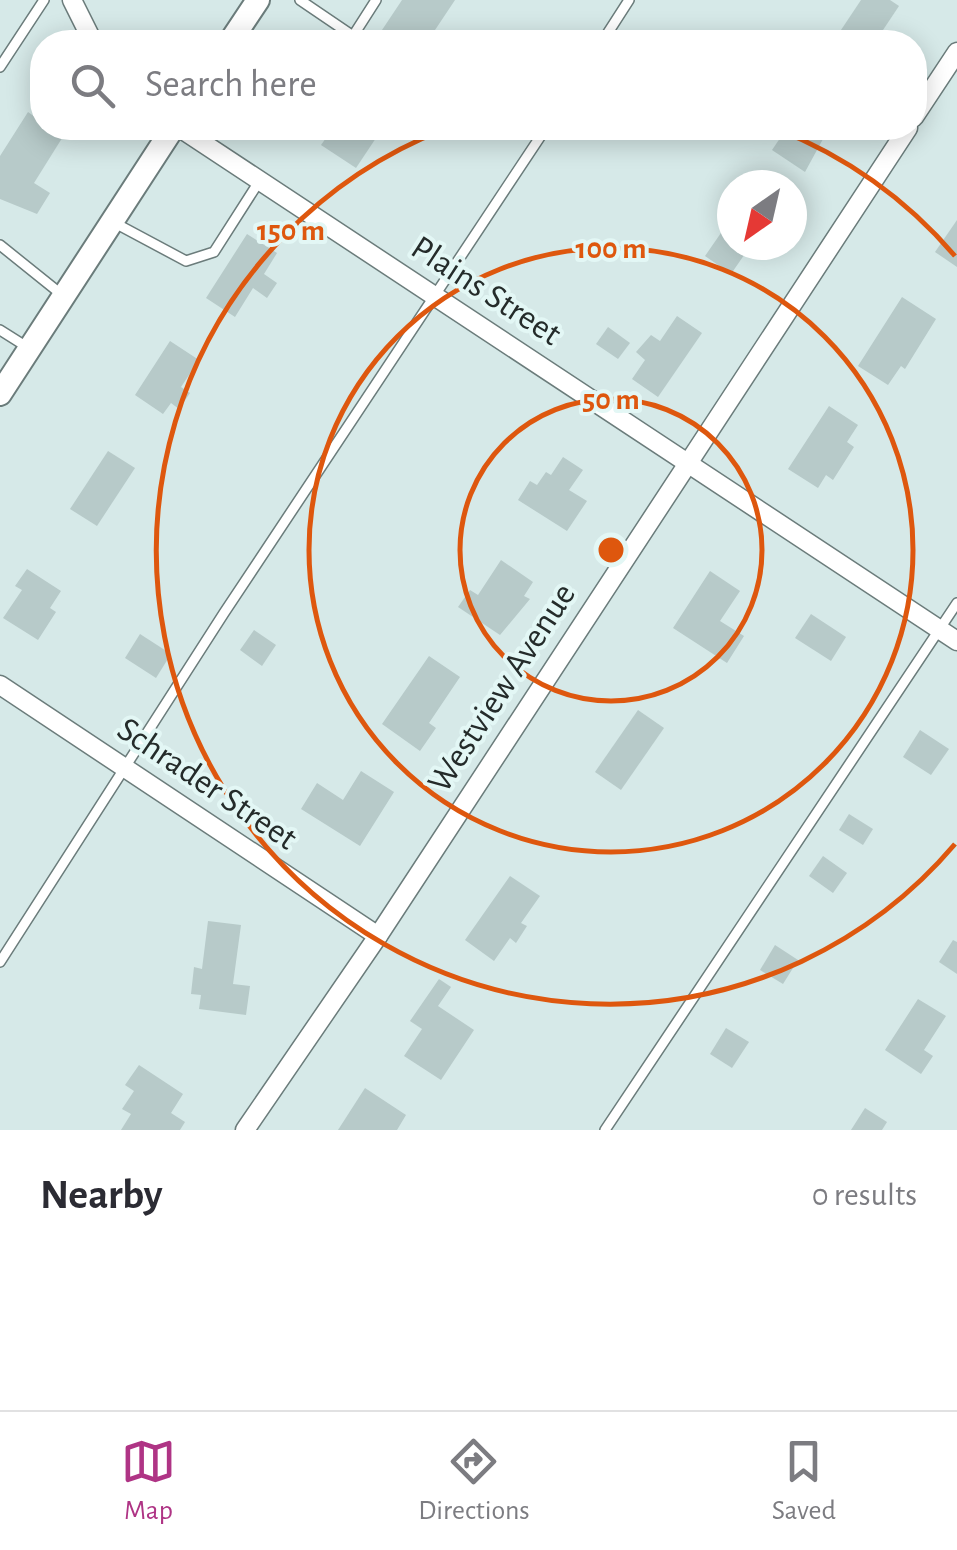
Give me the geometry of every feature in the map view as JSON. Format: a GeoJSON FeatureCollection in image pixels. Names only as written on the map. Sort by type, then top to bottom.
{"type":"FeatureCollection","features":[{"type":"Feature","properties":{"kind":"street"},"geometry":{"type":"LineString","coordinates":[[72,0],[87,30]]}},
{"type":"Feature","properties":{"kind":"street"},"geometry":{"type":"LineString","coordinates":[[238,30],[258,0]]}},
{"type":"Feature","properties":{"kind":"street"},"geometry":{"type":"LineString","coordinates":[[927,97],[957,52]]}},
{"type":"Feature","properties":{"kind":"street"},"geometry":{"type":"LineString","coordinates":[[0,394],[169,140]]}},
{"type":"Feature","properties":{"kind":"street","name":"Plains Street"},"geometry":{"type":"LineString","coordinates":[[196,140],[957,641]]}},
{"type":"Feature","properties":{"kind":"street","name":"Westview Avenue"},"geometry":{"type":"LineString","coordinates":[[245,1130],[378,936],[900,140]]}},
{"type":"Feature","properties":{"kind":"street","name":"Schrader Street"},"geometry":{"type":"LineString","coordinates":[[0,684],[378,936]]}},
{"type":"Feature","properties":{"kind":"lane"},"geometry":{"type":"LineString","coordinates":[[0,66],[44,0]]}},
{"type":"Feature","properties":{"kind":"lane"},"geometry":{"type":"LineString","coordinates":[[300,0],[344,30]]}},
{"type":"Feature","properties":{"kind":"lane"},"geometry":{"type":"LineString","coordinates":[[357,30],[376,0]]}},
{"type":"Feature","properties":{"kind":"lane"},"geometry":{"type":"LineString","coordinates":[[610,30],[629,0]]}},
{"type":"Feature","properties":{"kind":"lane"},"geometry":{"type":"LineString","coordinates":[[0,962],[538,140]]}},
{"type":"Feature","properties":{"kind":"lane"},"geometry":{"type":"LineString","coordinates":[[112,222],[186,261],[214,252],[260,180]]}},
{"type":"Feature","properties":{"kind":"lane"},"geometry":{"type":"LineString","coordinates":[[0,245],[63,295]]}},
{"type":"Feature","properties":{"kind":"lane"},"geometry":{"type":"LineString","coordinates":[[0,330],[29,349]]}},
{"type":"Feature","properties":{"kind":"lane"},"geometry":{"type":"LineString","coordinates":[[605,1130],[957,603]]}},
{"type":"Feature","properties":{"kind":"building"},"geometry":{"type":"Polygon","coordinates":[[[402,0],[455,0],[435,30],[382,30],[402,0]]]}},
{"type":"Feature","properties":{"kind":"building"},"geometry":{"type":"Polygon","coordinates":[[[861,0],[890,0],[899,6],[883,30],[841,30],[861,0]]]}},
{"type":"Feature","properties":{"kind":"building"},"geometry":{"type":"Polygon","coordinates":[[[28,112],[30,140],[61,140],[34,183],[50,193],[37,214],[0,199],[0,156],[28,112]]]}},
{"type":"Feature","properties":{"kind":"building"},"geometry":{"type":"Polygon","coordinates":[[[325,140],[375,140],[356,168],[321,145],[325,140]]]}},
{"type":"Feature","properties":{"kind":"building"},"geometry":{"type":"Polygon","coordinates":[[[779,140],[822,140],[806,170],[772,150],[779,140]]]}},
{"type":"Feature","properties":{"kind":"building"},"geometry":{"type":"Polygon","coordinates":[[[957,220],[957,267],[935,252],[957,220]]]}},
{"type":"Feature","properties":{"kind":"building"},"geometry":{"type":"Polygon","coordinates":[[[247,234],[277,253],[264,274],[277,283],[267,298],[253,288],[235,317],[206,298],[247,234]]]}},
{"type":"Feature","properties":{"kind":"building"},"geometry":{"type":"Polygon","coordinates":[[[717,239],[717,260],[741,260],[731,274],[705,256],[717,239]]]}},
{"type":"Feature","properties":{"kind":"building"},"geometry":{"type":"Polygon","coordinates":[[[902,297],[936,319],[905,369],[901,366],[888,385],[858,366],[902,297]]]}},
{"type":"Feature","properties":{"kind":"building"},"geometry":{"type":"Polygon","coordinates":[[[677,316],[702,333],[658,397],[632,379],[645,360],[636,352],[651,335],[660,341],[677,316]]]}},
{"type":"Feature","properties":{"kind":"building"},"geometry":{"type":"Polygon","coordinates":[[[608,327],[630,343],[618,359],[596,344],[608,327]]]}},
{"type":"Feature","properties":{"kind":"building"},"geometry":{"type":"Polygon","coordinates":[[[170,341],[199,360],[181,387],[190,393],[179,409],[171,403],[163,414],[135,395],[170,341]]]}},
{"type":"Feature","properties":{"kind":"building"},"geometry":{"type":"Polygon","coordinates":[[[829,406],[858,425],[847,442],[854,447],[833,480],[826,475],[818,488],[788,469],[829,406]]]}},
{"type":"Feature","properties":{"kind":"building"},"geometry":{"type":"Polygon","coordinates":[[[108,451],[135,468],[97,526],[70,509],[108,451]]]}},
{"type":"Feature","properties":{"kind":"building"},"geometry":{"type":"Polygon","coordinates":[[[563,457],[583,470],[569,490],[587,501],[567,531],[518,500],[530,481],[537,485],[546,472],[551,475],[563,457]]]}},
{"type":"Feature","properties":{"kind":"building"},"geometry":{"type":"Polygon","coordinates":[[[501,560],[533,582],[524,596],[530,599],[500,635],[458,607],[470,590],[478,595],[501,560]]]}},
{"type":"Feature","properties":{"kind":"building"},"geometry":{"type":"Polygon","coordinates":[[[27,569],[61,591],[50,608],[56,612],[38,640],[3,618],[22,590],[15,586],[27,569]]]}},
{"type":"Feature","properties":{"kind":"building"},"geometry":{"type":"Polygon","coordinates":[[[710,571],[740,591],[720,621],[744,636],[727,663],[673,628],[710,571]]]}},
{"type":"Feature","properties":{"kind":"building"},"geometry":{"type":"Polygon","coordinates":[[[811,614],[846,637],[831,661],[795,638],[811,614]]]}},
{"type":"Feature","properties":{"kind":"building"},"geometry":{"type":"Polygon","coordinates":[[[254,630],[276,645],[262,666],[240,650],[254,630]]]}},
{"type":"Feature","properties":{"kind":"building"},"geometry":{"type":"Polygon","coordinates":[[[140,634],[171,654],[156,678],[125,658],[140,634]]]}},
{"type":"Feature","properties":{"kind":"building"},"geometry":{"type":"Polygon","coordinates":[[[429,656],[460,677],[429,723],[436,728],[420,751],[382,724],[429,656]]]}},
{"type":"Feature","properties":{"kind":"building"},"geometry":{"type":"Polygon","coordinates":[[[638,710],[664,728],[621,790],[595,772],[638,710]]]}},
{"type":"Feature","properties":{"kind":"building"},"geometry":{"type":"Polygon","coordinates":[[[920,730],[949,749],[931,775],[903,757],[920,730]]]}},
{"type":"Feature","properties":{"kind":"building"},"geometry":{"type":"Polygon","coordinates":[[[361,771],[394,792],[360,846],[301,809],[317,783],[343,800],[361,771]]]}},
{"type":"Feature","properties":{"kind":"building"},"geometry":{"type":"Polygon","coordinates":[[[849,814],[873,829],[863,845],[839,830],[849,814]]]}},
{"type":"Feature","properties":{"kind":"building"},"geometry":{"type":"Polygon","coordinates":[[[823,856],[847,873],[833,893],[809,876],[823,856]]]}},
{"type":"Feature","properties":{"kind":"building"},"geometry":{"type":"Polygon","coordinates":[[[510,876],[540,896],[521,923],[527,926],[516,943],[510,938],[494,961],[465,940],[510,876]]]}},
{"type":"Feature","properties":{"kind":"building"},"geometry":{"type":"Polygon","coordinates":[[[208,921],[241,925],[233,984],[250,986],[246,1015],[199,1009],[201,995],[191,994],[194,967],[202,969],[208,921]]]}},
{"type":"Feature","properties":{"kind":"building"},"geometry":{"type":"Polygon","coordinates":[[[953,940],[957,942],[957,974],[939,962],[953,940]]]}},
{"type":"Feature","properties":{"kind":"building"},"geometry":{"type":"Polygon","coordinates":[[[775,945],[798,960],[783,984],[760,970],[775,945]]]}},
{"type":"Feature","properties":{"kind":"building"},"geometry":{"type":"Polygon","coordinates":[[[439,979],[451,987],[438,1006],[474,1030],[441,1080],[404,1056],[422,1029],[410,1021],[439,979]]]}},
{"type":"Feature","properties":{"kind":"building"},"geometry":{"type":"Polygon","coordinates":[[[918,999],[946,1016],[924,1050],[933,1056],[921,1074],[885,1050],[918,999]]]}},
{"type":"Feature","properties":{"kind":"building"},"geometry":{"type":"Polygon","coordinates":[[[726,1028],[749,1042],[732,1068],[710,1054],[726,1028]]]}},
{"type":"Feature","properties":{"kind":"building"},"geometry":{"type":"Polygon","coordinates":[[[139,1065],[183,1094],[171,1113],[185,1122],[180,1130],[121,1130],[131,1114],[122,1109],[134,1091],[125,1085],[139,1065]]]}},
{"type":"Feature","properties":{"kind":"building"},"geometry":{"type":"Polygon","coordinates":[[[365,1088],[406,1115],[397,1130],[338,1130],[365,1088]]]}},
{"type":"Feature","properties":{"kind":"building"},"geometry":{"type":"Polygon","coordinates":[[[865,1108],[887,1122],[882,1130],[851,1130],[865,1108]]]}}]}
